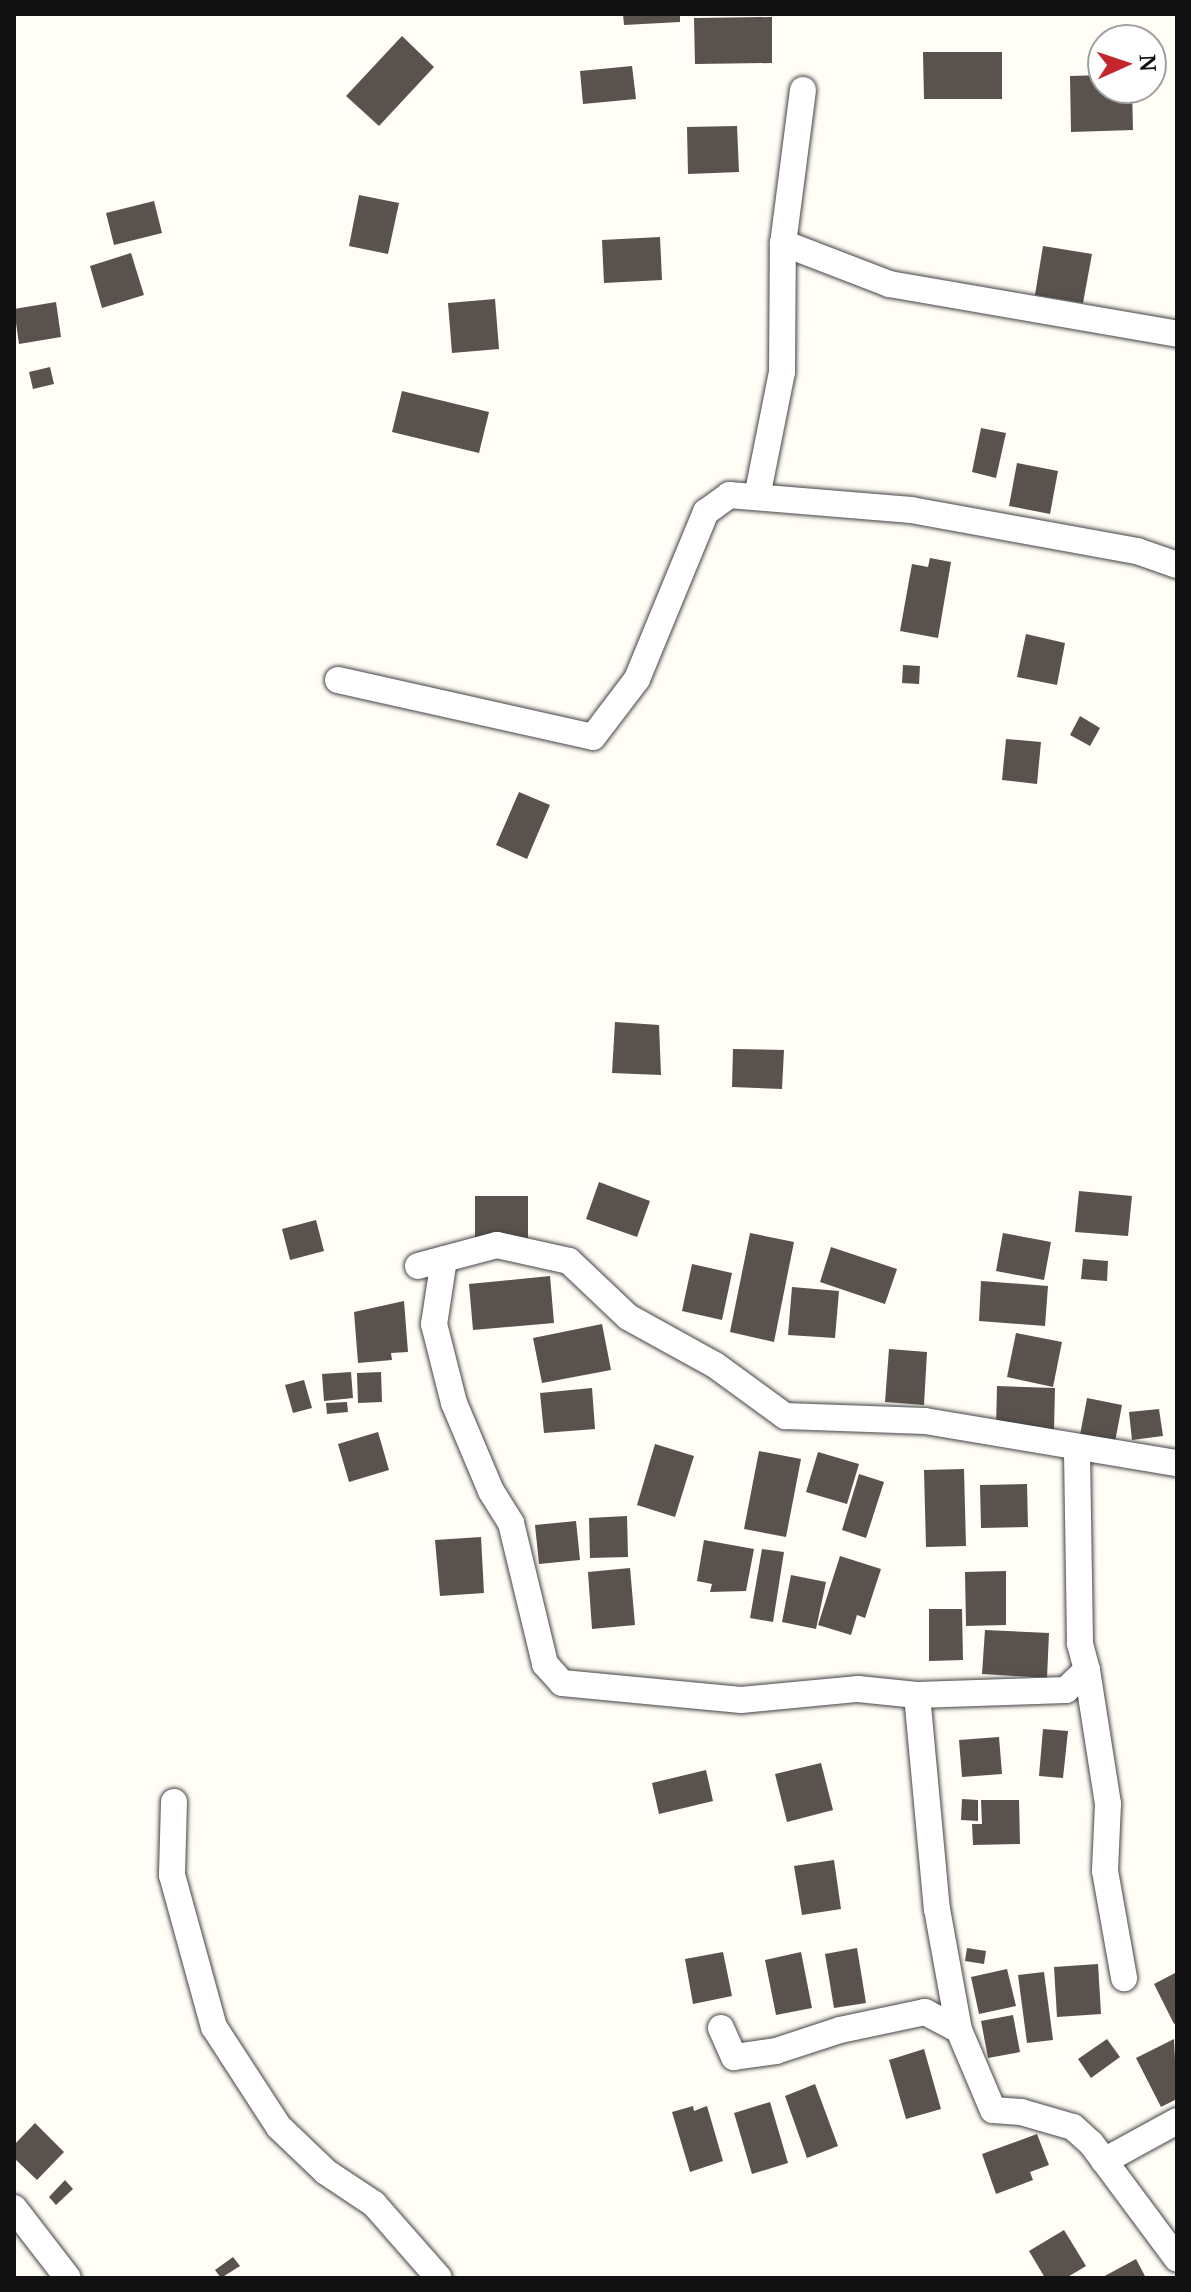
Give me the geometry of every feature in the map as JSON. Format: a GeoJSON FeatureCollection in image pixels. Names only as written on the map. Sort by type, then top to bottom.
{"type":"FeatureCollection","features":[{"type":"Feature","properties":{"kind":"street"},"geometry":{"type":"LineString","coordinates":[[757,497],[782,372],[783,243],[803,90]]}},
{"type":"Feature","properties":{"kind":"street"},"geometry":{"type":"LineString","coordinates":[[783,243],[889,284],[1177,334]]}},
{"type":"Feature","properties":{"kind":"street"},"geometry":{"type":"LineString","coordinates":[[338,680],[593,737],[637,679],[706,512],[729,495],[911,510],[1137,551],[1177,565]]}},
{"type":"Feature","properties":{"kind":"street"},"geometry":{"type":"LineString","coordinates":[[418,1266],[497,1245],[569,1261],[628,1317],[715,1365],[785,1416],[925,1421],[1177,1463]]}},
{"type":"Feature","properties":{"kind":"street"},"geometry":{"type":"LineString","coordinates":[[444,1259],[434,1324],[454,1403],[491,1491],[511,1523],[545,1664],[562,1683],[741,1700],[858,1689],[917,1695],[1066,1690],[1087,1670]]}},
{"type":"Feature","properties":{"kind":"street"},"geometry":{"type":"LineString","coordinates":[[1077,1448],[1080,1643],[1108,1804],[1105,1871],[1124,1978]]}},
{"type":"Feature","properties":{"kind":"street"},"geometry":{"type":"LineString","coordinates":[[917,1695],[937,1909],[959,2030],[993,2110],[1021,2112],[1073,2127],[1104,2161],[1177,2259]]}},
{"type":"Feature","properties":{"kind":"street"},"geometry":{"type":"LineString","coordinates":[[174,1802],[172,1875],[214,2027],[279,2127],[326,2172],[374,2204],[439,2278]]}},
{"type":"Feature","properties":{"kind":"street"},"geometry":{"type":"LineString","coordinates":[[721,2028],[734,2057],[776,2051],[840,2030],[925,2012],[959,2030]]}},
{"type":"Feature","properties":{"kind":"street"},"geometry":{"type":"LineString","coordinates":[[1104,2161],[1177,2121]]}},
{"type":"Feature","properties":{"kind":"street"},"geometry":{"type":"LineString","coordinates":[[14,2208],[68,2278]]}},
{"type":"Feature","properties":{"kind":"building"},"geometry":{"type":"Polygon","coordinates":[[[623,14],[680,14],[680,22],[624,25],[623,14]]]}},
{"type":"Feature","properties":{"kind":"building"},"geometry":{"type":"Polygon","coordinates":[[[772,17],[772,63],[695,64],[694,18],[772,17]]]}},
{"type":"Feature","properties":{"kind":"building"},"geometry":{"type":"Polygon","coordinates":[[[402,36],[434,67],[379,126],[346,96],[402,36]]]}},
{"type":"Feature","properties":{"kind":"building"},"geometry":{"type":"Polygon","coordinates":[[[923,52],[1002,52],[1002,99],[924,99],[923,52]]]}},
{"type":"Feature","properties":{"kind":"building"},"geometry":{"type":"Polygon","coordinates":[[[632,66],[636,99],[583,104],[580,71],[632,66]]]}},
{"type":"Feature","properties":{"kind":"building"},"geometry":{"type":"Polygon","coordinates":[[[1087,75],[1087,104],[1132,104],[1133,130],[1071,132],[1070,76],[1087,75]]]}},
{"type":"Feature","properties":{"kind":"building"},"geometry":{"type":"Polygon","coordinates":[[[737,126],[739,172],[688,174],[687,127],[737,126]]]}},
{"type":"Feature","properties":{"kind":"building"},"geometry":{"type":"Polygon","coordinates":[[[359,195],[399,203],[388,254],[349,246],[359,195]]]}},
{"type":"Feature","properties":{"kind":"building"},"geometry":{"type":"Polygon","coordinates":[[[154,201],[162,233],[114,245],[106,213],[154,201]]]}},
{"type":"Feature","properties":{"kind":"building"},"geometry":{"type":"Polygon","coordinates":[[[660,237],[662,280],[604,283],[602,240],[660,237]]]}},
{"type":"Feature","properties":{"kind":"building"},"geometry":{"type":"Polygon","coordinates":[[[1043,246],[1092,254],[1083,303],[1035,295],[1043,246]]]}},
{"type":"Feature","properties":{"kind":"building"},"geometry":{"type":"Polygon","coordinates":[[[131,253],[144,295],[102,308],[90,266],[131,253]]]}},
{"type":"Feature","properties":{"kind":"building"},"geometry":{"type":"Polygon","coordinates":[[[495,299],[499,349],[452,353],[448,303],[495,299]]]}},
{"type":"Feature","properties":{"kind":"building"},"geometry":{"type":"Polygon","coordinates":[[[56,302],[61,337],[19,344],[14,309],[56,302]]]}},
{"type":"Feature","properties":{"kind":"building"},"geometry":{"type":"Polygon","coordinates":[[[50,367],[54,384],[33,389],[29,372],[50,367]]]}},
{"type":"Feature","properties":{"kind":"building"},"geometry":{"type":"Polygon","coordinates":[[[402,391],[489,412],[479,453],[392,432],[402,391]]]}},
{"type":"Feature","properties":{"kind":"building"},"geometry":{"type":"Polygon","coordinates":[[[981,428],[1006,433],[996,478],[972,472],[981,428]]]}},
{"type":"Feature","properties":{"kind":"building"},"geometry":{"type":"Polygon","coordinates":[[[1017,463],[1058,471],[1050,514],[1009,506],[1017,463]]]}},
{"type":"Feature","properties":{"kind":"building"},"geometry":{"type":"Polygon","coordinates":[[[930,558],[951,562],[938,638],[900,631],[912,564],[928,567],[930,558]]]}},
{"type":"Feature","properties":{"kind":"building"},"geometry":{"type":"Polygon","coordinates":[[[1026,634],[1065,643],[1057,685],[1017,677],[1026,634]]]}},
{"type":"Feature","properties":{"kind":"building"},"geometry":{"type":"Polygon","coordinates":[[[903,665],[920,666],[919,684],[902,683],[903,665]]]}},
{"type":"Feature","properties":{"kind":"building"},"geometry":{"type":"Polygon","coordinates":[[[1080,716],[1100,728],[1090,746],[1070,735],[1080,716]]]}},
{"type":"Feature","properties":{"kind":"building"},"geometry":{"type":"Polygon","coordinates":[[[1006,739],[1041,742],[1037,784],[1002,780],[1006,739]]]}},
{"type":"Feature","properties":{"kind":"building"},"geometry":{"type":"Polygon","coordinates":[[[519,792],[550,805],[527,859],[496,845],[519,792]]]}},
{"type":"Feature","properties":{"kind":"building"},"geometry":{"type":"Polygon","coordinates":[[[615,1022],[659,1025],[661,1075],[612,1073],[615,1022]]]}},
{"type":"Feature","properties":{"kind":"building"},"geometry":{"type":"Polygon","coordinates":[[[733,1049],[784,1050],[782,1089],[732,1087],[733,1049]]]}},
{"type":"Feature","properties":{"kind":"building"},"geometry":{"type":"Polygon","coordinates":[[[599,1182],[650,1201],[637,1237],[586,1219],[599,1182]]]}},
{"type":"Feature","properties":{"kind":"building"},"geometry":{"type":"Polygon","coordinates":[[[1079,1191],[1132,1196],[1128,1236],[1075,1232],[1079,1191]]]}},
{"type":"Feature","properties":{"kind":"building"},"geometry":{"type":"Polygon","coordinates":[[[475,1196],[528,1196],[528,1244],[475,1243],[475,1196]]]}},
{"type":"Feature","properties":{"kind":"building"},"geometry":{"type":"Polygon","coordinates":[[[316,1220],[324,1251],[290,1260],[282,1229],[316,1220]]]}},
{"type":"Feature","properties":{"kind":"building"},"geometry":{"type":"Polygon","coordinates":[[[750,1233],[794,1242],[774,1342],[730,1332],[750,1233]]]}},
{"type":"Feature","properties":{"kind":"building"},"geometry":{"type":"Polygon","coordinates":[[[1003,1233],[1051,1242],[1044,1280],[996,1271],[1003,1233]]]}},
{"type":"Feature","properties":{"kind":"building"},"geometry":{"type":"Polygon","coordinates":[[[831,1247],[897,1269],[885,1304],[820,1282],[831,1247]]]}},
{"type":"Feature","properties":{"kind":"building"},"geometry":{"type":"Polygon","coordinates":[[[1083,1259],[1108,1261],[1107,1281],[1081,1279],[1083,1259]]]}},
{"type":"Feature","properties":{"kind":"building"},"geometry":{"type":"Polygon","coordinates":[[[692,1264],[732,1273],[722,1320],[682,1311],[692,1264]]]}},
{"type":"Feature","properties":{"kind":"building"},"geometry":{"type":"Polygon","coordinates":[[[550,1276],[554,1323],[473,1330],[469,1284],[550,1276]]]}},
{"type":"Feature","properties":{"kind":"building"},"geometry":{"type":"Polygon","coordinates":[[[981,1281],[1048,1286],[1045,1326],[979,1321],[981,1281]]]}},
{"type":"Feature","properties":{"kind":"building"},"geometry":{"type":"Polygon","coordinates":[[[792,1287],[839,1291],[835,1338],[788,1335],[792,1287]]]}},
{"type":"Feature","properties":{"kind":"building"},"geometry":{"type":"Polygon","coordinates":[[[404,1301],[408,1352],[391,1353],[392,1360],[358,1363],[354,1312],[404,1301]]]}},
{"type":"Feature","properties":{"kind":"building"},"geometry":{"type":"Polygon","coordinates":[[[602,1324],[611,1370],[542,1383],[533,1338],[602,1324]]]}},
{"type":"Feature","properties":{"kind":"building"},"geometry":{"type":"Polygon","coordinates":[[[1016,1333],[1062,1342],[1053,1387],[1007,1377],[1016,1333]]]}},
{"type":"Feature","properties":{"kind":"building"},"geometry":{"type":"Polygon","coordinates":[[[889,1349],[927,1352],[924,1405],[885,1402],[889,1349]]]}},
{"type":"Feature","properties":{"kind":"building"},"geometry":{"type":"Polygon","coordinates":[[[351,1372],[353,1398],[324,1401],[322,1374],[351,1372]]]}},
{"type":"Feature","properties":{"kind":"building"},"geometry":{"type":"Polygon","coordinates":[[[381,1372],[382,1402],[358,1403],[357,1373],[381,1372]]]}},
{"type":"Feature","properties":{"kind":"building"},"geometry":{"type":"Polygon","coordinates":[[[304,1380],[312,1408],[293,1413],[285,1385],[304,1380]]]}},
{"type":"Feature","properties":{"kind":"building"},"geometry":{"type":"Polygon","coordinates":[[[997,1386],[1055,1388],[1054,1430],[996,1428],[997,1386]]]}},
{"type":"Feature","properties":{"kind":"building"},"geometry":{"type":"Polygon","coordinates":[[[592,1388],[595,1429],[544,1433],[540,1393],[592,1388]]]}},
{"type":"Feature","properties":{"kind":"building"},"geometry":{"type":"Polygon","coordinates":[[[1087,1398],[1122,1405],[1115,1442],[1080,1435],[1087,1398]]]}},
{"type":"Feature","properties":{"kind":"building"},"geometry":{"type":"Polygon","coordinates":[[[347,1402],[348,1412],[327,1414],[326,1403],[347,1402]]]}},
{"type":"Feature","properties":{"kind":"building"},"geometry":{"type":"Polygon","coordinates":[[[1159,1409],[1163,1436],[1132,1440],[1129,1412],[1159,1409]]]}},
{"type":"Feature","properties":{"kind":"building"},"geometry":{"type":"Polygon","coordinates":[[[378,1432],[389,1470],[349,1482],[338,1444],[378,1432]]]}},
{"type":"Feature","properties":{"kind":"building"},"geometry":{"type":"Polygon","coordinates":[[[655,1444],[694,1456],[675,1517],[637,1505],[655,1444]]]}},
{"type":"Feature","properties":{"kind":"building"},"geometry":{"type":"Polygon","coordinates":[[[759,1451],[801,1459],[786,1537],[744,1529],[759,1451]]]}},
{"type":"Feature","properties":{"kind":"building"},"geometry":{"type":"Polygon","coordinates":[[[818,1452],[859,1464],[847,1504],[806,1492],[818,1452]]]}},
{"type":"Feature","properties":{"kind":"building"},"geometry":{"type":"Polygon","coordinates":[[[964,1469],[966,1546],[926,1547],[924,1470],[964,1469]]]}},
{"type":"Feature","properties":{"kind":"building"},"geometry":{"type":"Polygon","coordinates":[[[859,1474],[884,1482],[866,1538],[842,1530],[859,1474]]]}},
{"type":"Feature","properties":{"kind":"building"},"geometry":{"type":"Polygon","coordinates":[[[1027,1484],[1028,1527],[981,1528],[980,1485],[1027,1484]]]}},
{"type":"Feature","properties":{"kind":"building"},"geometry":{"type":"Polygon","coordinates":[[[627,1516],[628,1557],[590,1558],[589,1518],[627,1516]]]}},
{"type":"Feature","properties":{"kind":"building"},"geometry":{"type":"Polygon","coordinates":[[[576,1521],[580,1560],[539,1564],[535,1525],[576,1521]]]}},
{"type":"Feature","properties":{"kind":"building"},"geometry":{"type":"Polygon","coordinates":[[[481,1537],[484,1593],[440,1596],[435,1540],[481,1537]]]}},
{"type":"Feature","properties":{"kind":"building"},"geometry":{"type":"Polygon","coordinates":[[[704,1540],[754,1549],[746,1591],[710,1592],[712,1584],[697,1581],[704,1540]]]}},
{"type":"Feature","properties":{"kind":"building"},"geometry":{"type":"Polygon","coordinates":[[[762,1549],[784,1552],[773,1622],[750,1618],[762,1549]]]}},
{"type":"Feature","properties":{"kind":"building"},"geometry":{"type":"Polygon","coordinates":[[[840,1556],[881,1569],[865,1618],[857,1615],[851,1635],[818,1625],[840,1556]]]}},
{"type":"Feature","properties":{"kind":"building"},"geometry":{"type":"Polygon","coordinates":[[[630,1568],[635,1625],[592,1629],[588,1572],[630,1568]]]}},
{"type":"Feature","properties":{"kind":"building"},"geometry":{"type":"Polygon","coordinates":[[[1006,1571],[1006,1625],[966,1626],[965,1572],[1006,1571]]]}},
{"type":"Feature","properties":{"kind":"building"},"geometry":{"type":"Polygon","coordinates":[[[791,1575],[826,1582],[816,1629],[782,1622],[791,1575]]]}},
{"type":"Feature","properties":{"kind":"building"},"geometry":{"type":"Polygon","coordinates":[[[929,1609],[962,1609],[963,1660],[929,1661],[929,1609]]]}},
{"type":"Feature","properties":{"kind":"building"},"geometry":{"type":"Polygon","coordinates":[[[985,1630],[1049,1633],[1047,1678],[982,1674],[985,1630]]]}},
{"type":"Feature","properties":{"kind":"building"},"geometry":{"type":"Polygon","coordinates":[[[1043,1729],[1068,1731],[1063,1778],[1039,1776],[1043,1729]]]}},
{"type":"Feature","properties":{"kind":"building"},"geometry":{"type":"Polygon","coordinates":[[[999,1737],[1002,1774],[962,1777],[959,1740],[999,1737]]]}},
{"type":"Feature","properties":{"kind":"building"},"geometry":{"type":"Polygon","coordinates":[[[821,1763],[833,1810],[787,1822],[775,1774],[821,1763]]]}},
{"type":"Feature","properties":{"kind":"building"},"geometry":{"type":"Polygon","coordinates":[[[706,1770],[713,1801],[659,1814],[652,1783],[706,1770]]]}},
{"type":"Feature","properties":{"kind":"building"},"geometry":{"type":"Polygon","coordinates":[[[962,1799],[978,1800],[978,1821],[961,1820],[962,1799]]]}},
{"type":"Feature","properties":{"kind":"building"},"geometry":{"type":"Polygon","coordinates":[[[981,1800],[1019,1800],[1020,1844],[973,1845],[972,1824],[982,1824],[981,1800]]]}},
{"type":"Feature","properties":{"kind":"building"},"geometry":{"type":"Polygon","coordinates":[[[834,1860],[841,1909],[802,1915],[794,1866],[834,1860]]]}},
{"type":"Feature","properties":{"kind":"building"},"geometry":{"type":"Polygon","coordinates":[[[857,1948],[866,2003],[834,2008],[825,1954],[857,1948]]]}},
{"type":"Feature","properties":{"kind":"building"},"geometry":{"type":"Polygon","coordinates":[[[967,1948],[986,1951],[984,1964],[965,1961],[967,1948]]]}},
{"type":"Feature","properties":{"kind":"building"},"geometry":{"type":"Polygon","coordinates":[[[723,1952],[732,1996],[693,2004],[685,1959],[723,1952]]]}},
{"type":"Feature","properties":{"kind":"building"},"geometry":{"type":"Polygon","coordinates":[[[801,1952],[812,2008],[776,2015],[765,1960],[801,1952]]]}},
{"type":"Feature","properties":{"kind":"building"},"geometry":{"type":"Polygon","coordinates":[[[1098,1964],[1101,2014],[1057,2017],[1054,1967],[1098,1964]]]}},
{"type":"Feature","properties":{"kind":"building"},"geometry":{"type":"Polygon","coordinates":[[[1007,1969],[1016,2006],[979,2014],[971,1977],[1007,1969]]]}},
{"type":"Feature","properties":{"kind":"building"},"geometry":{"type":"Polygon","coordinates":[[[1044,1972],[1053,2040],[1027,2043],[1018,1975],[1044,1972]]]}},
{"type":"Feature","properties":{"kind":"building"},"geometry":{"type":"Polygon","coordinates":[[[1177,1972],[1177,2022],[1174,2024],[1154,1984],[1177,1972]]]}},
{"type":"Feature","properties":{"kind":"building"},"geometry":{"type":"Polygon","coordinates":[[[1013,2015],[1020,2052],[988,2058],[981,2021],[1013,2015]]]}},
{"type":"Feature","properties":{"kind":"building"},"geometry":{"type":"Polygon","coordinates":[[[1107,2039],[1120,2057],[1091,2078],[1078,2059],[1107,2039]]]}},
{"type":"Feature","properties":{"kind":"building"},"geometry":{"type":"Polygon","coordinates":[[[1174,2039],[1177,2099],[1161,2107],[1136,2058],[1174,2039]]]}},
{"type":"Feature","properties":{"kind":"building"},"geometry":{"type":"Polygon","coordinates":[[[924,2049],[941,2109],[906,2119],[889,2060],[924,2049]]]}},
{"type":"Feature","properties":{"kind":"building"},"geometry":{"type":"Polygon","coordinates":[[[815,2084],[838,2146],[807,2158],[785,2096],[815,2084]]]}},
{"type":"Feature","properties":{"kind":"building"},"geometry":{"type":"Polygon","coordinates":[[[770,2102],[788,2163],[752,2174],[734,2113],[770,2102]]]}},
{"type":"Feature","properties":{"kind":"building"},"geometry":{"type":"Polygon","coordinates":[[[693,2106],[694,2111],[707,2106],[723,2161],[690,2172],[672,2112],[693,2106]]]}},
{"type":"Feature","properties":{"kind":"building"},"geometry":{"type":"Polygon","coordinates":[[[35,2123],[64,2152],[37,2180],[14,2158],[14,2145],[35,2123]]]}},
{"type":"Feature","properties":{"kind":"building"},"geometry":{"type":"Polygon","coordinates":[[[1037,2134],[1049,2165],[1030,2172],[1033,2180],[996,2194],[982,2154],[1037,2134]]]}},
{"type":"Feature","properties":{"kind":"building"},"geometry":{"type":"Polygon","coordinates":[[[65,2180],[73,2189],[56,2205],[49,2197],[65,2180]]]}},
{"type":"Feature","properties":{"kind":"building"},"geometry":{"type":"Polygon","coordinates":[[[1064,2230],[1086,2266],[1066,2278],[1045,2278],[1029,2251],[1064,2230]]]}},
{"type":"Feature","properties":{"kind":"building"},"geometry":{"type":"Polygon","coordinates":[[[233,2257],[240,2266],[221,2278],[215,2270],[233,2257]]]}},
{"type":"Feature","properties":{"kind":"building"},"geometry":{"type":"Polygon","coordinates":[[[1136,2259],[1146,2278],[1101,2278],[1136,2259]]]}}]}
